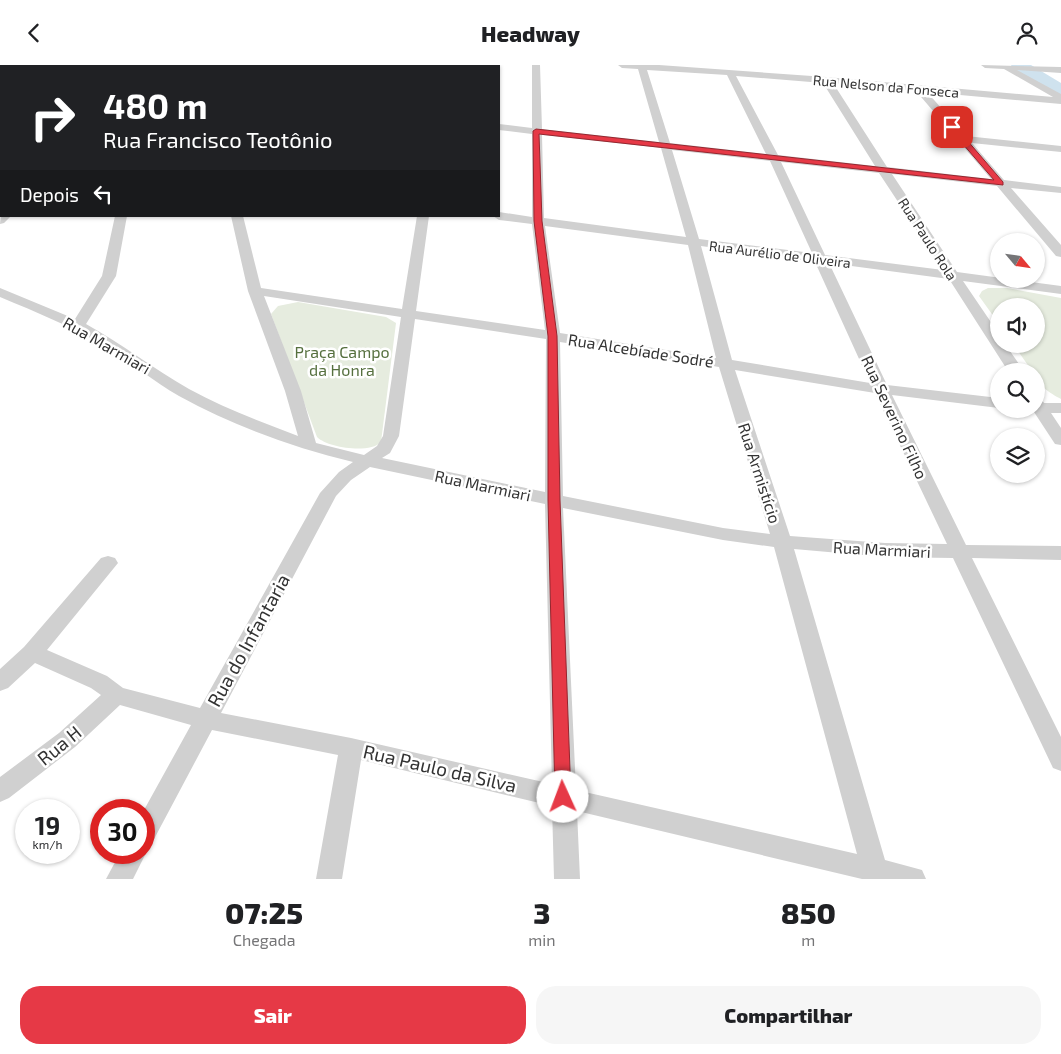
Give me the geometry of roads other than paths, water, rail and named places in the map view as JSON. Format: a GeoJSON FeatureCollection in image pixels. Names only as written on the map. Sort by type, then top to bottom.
{"type":"FeatureCollection","features":[{"type":"Feature","properties":{"kind":"street"},"geometry":{"type":"LineString","coordinates":[[536,65],[538,221],[552,336],[554,500],[566,879]]}},
{"type":"Feature","properties":{"kind":"street","name":"Rua Nelson da Fonseca"},"geometry":{"type":"LineString","coordinates":[[622,65],[730,73],[748,69],[826,80],[1061,100]]}},
{"type":"Feature","properties":{"kind":"street"},"geometry":{"type":"LineString","coordinates":[[985,65],[1061,70]]}},
{"type":"Feature","properties":{"kind":"street"},"geometry":{"type":"LineString","coordinates":[[1006,66],[1061,100]]}},
{"type":"Feature","properties":{"kind":"street","name":"Rua Armistício"},"geometry":{"type":"LineString","coordinates":[[642,67],[694,243],[725,363],[782,542],[876,875]]}},
{"type":"Feature","properties":{"kind":"street"},"geometry":{"type":"LineString","coordinates":[[1034,67],[1049,78]]}},
{"type":"Feature","properties":{"kind":"street","name":"Rua Severino Filho"},"geometry":{"type":"LineString","coordinates":[[730,73],[774,158],[880,389],[1061,761]]}},
{"type":"Feature","properties":{"kind":"street","name":"Rua Paulo Rola"},"geometry":{"type":"LineString","coordinates":[[826,80],[1011,363]]}},
{"type":"Feature","properties":{"kind":"street"},"geometry":{"type":"LineString","coordinates":[[919,89],[1061,253]]}},
{"type":"Feature","properties":{"kind":"street"},"geometry":{"type":"LineString","coordinates":[[500,127],[1061,190]]}},
{"type":"Feature","properties":{"kind":"street"},"geometry":{"type":"LineString","coordinates":[[962,139],[1061,149]]}},
{"type":"Feature","properties":{"kind":"street","name":"Rua Aurélio de Oliveira"},"geometry":{"type":"LineString","coordinates":[[500,216],[1061,290]]}},
{"type":"Feature","properties":{"kind":"street"},"geometry":{"type":"LineString","coordinates":[[78,325],[109,276],[121,217]]}},
{"type":"Feature","properties":{"kind":"street"},"geometry":{"type":"LineString","coordinates":[[237,217],[255,291],[293,391],[309,446]]}},
{"type":"Feature","properties":{"kind":"street","name":"Rua do Infantaria"},"geometry":{"type":"LineString","coordinates":[[155,812],[204,719],[329,493],[345,476],[384,449],[391,436],[423,217]]}},
{"type":"Feature","properties":{"kind":"street"},"geometry":{"type":"LineString","coordinates":[[1047,236],[1061,237]]}},
{"type":"Feature","properties":{"kind":"street","name":"Rua Alcebíade Sodré"},"geometry":{"type":"LineString","coordinates":[[255,291],[725,363],[880,389],[990,402]]}},
{"type":"Feature","properties":{"kind":"street","name":"Rua Marmiari"},"geometry":{"type":"LineString","coordinates":[[0,292],[78,325],[114,345],[183,391],[233,417],[309,446],[368,461],[723,534],[782,542],[885,550],[960,553],[1061,553]]}},
{"type":"Feature","properties":{"kind":"street"},"geometry":{"type":"LineString","coordinates":[[1045,407],[1061,408]]}},
{"type":"Feature","properties":{"kind":"street"},"geometry":{"type":"LineString","coordinates":[[1045,417],[1061,439]]}},
{"type":"Feature","properties":{"kind":"street"},"geometry":{"type":"LineString","coordinates":[[0,682],[32,653],[108,563]]}},
{"type":"Feature","properties":{"kind":"street","name":"Rua Paulo da Silva"},"geometry":{"type":"LineString","coordinates":[[32,653],[99,682],[116,695],[204,719],[351,748],[563,797],[876,875],[913,879]]}},
{"type":"Feature","properties":{"kind":"street","name":"Rua H"},"geometry":{"type":"LineString","coordinates":[[0,791],[68,740],[116,695]]}},
{"type":"Feature","properties":{"kind":"street"},"geometry":{"type":"LineString","coordinates":[[329,879],[351,748]]}},
{"type":"Feature","properties":{"kind":"street"},"geometry":{"type":"LineString","coordinates":[[119,879],[127,864]]}},
{"type":"Feature","properties":{"kind":"waterway"},"geometry":{"type":"LineString","coordinates":[[1019,65],[1061,91]]}},
{"type":"Feature","properties":{"kind":"park label","name":"Praça Campo da Honra"},"geometry":{"type":"Point","coordinates":[342,360]}}]}
